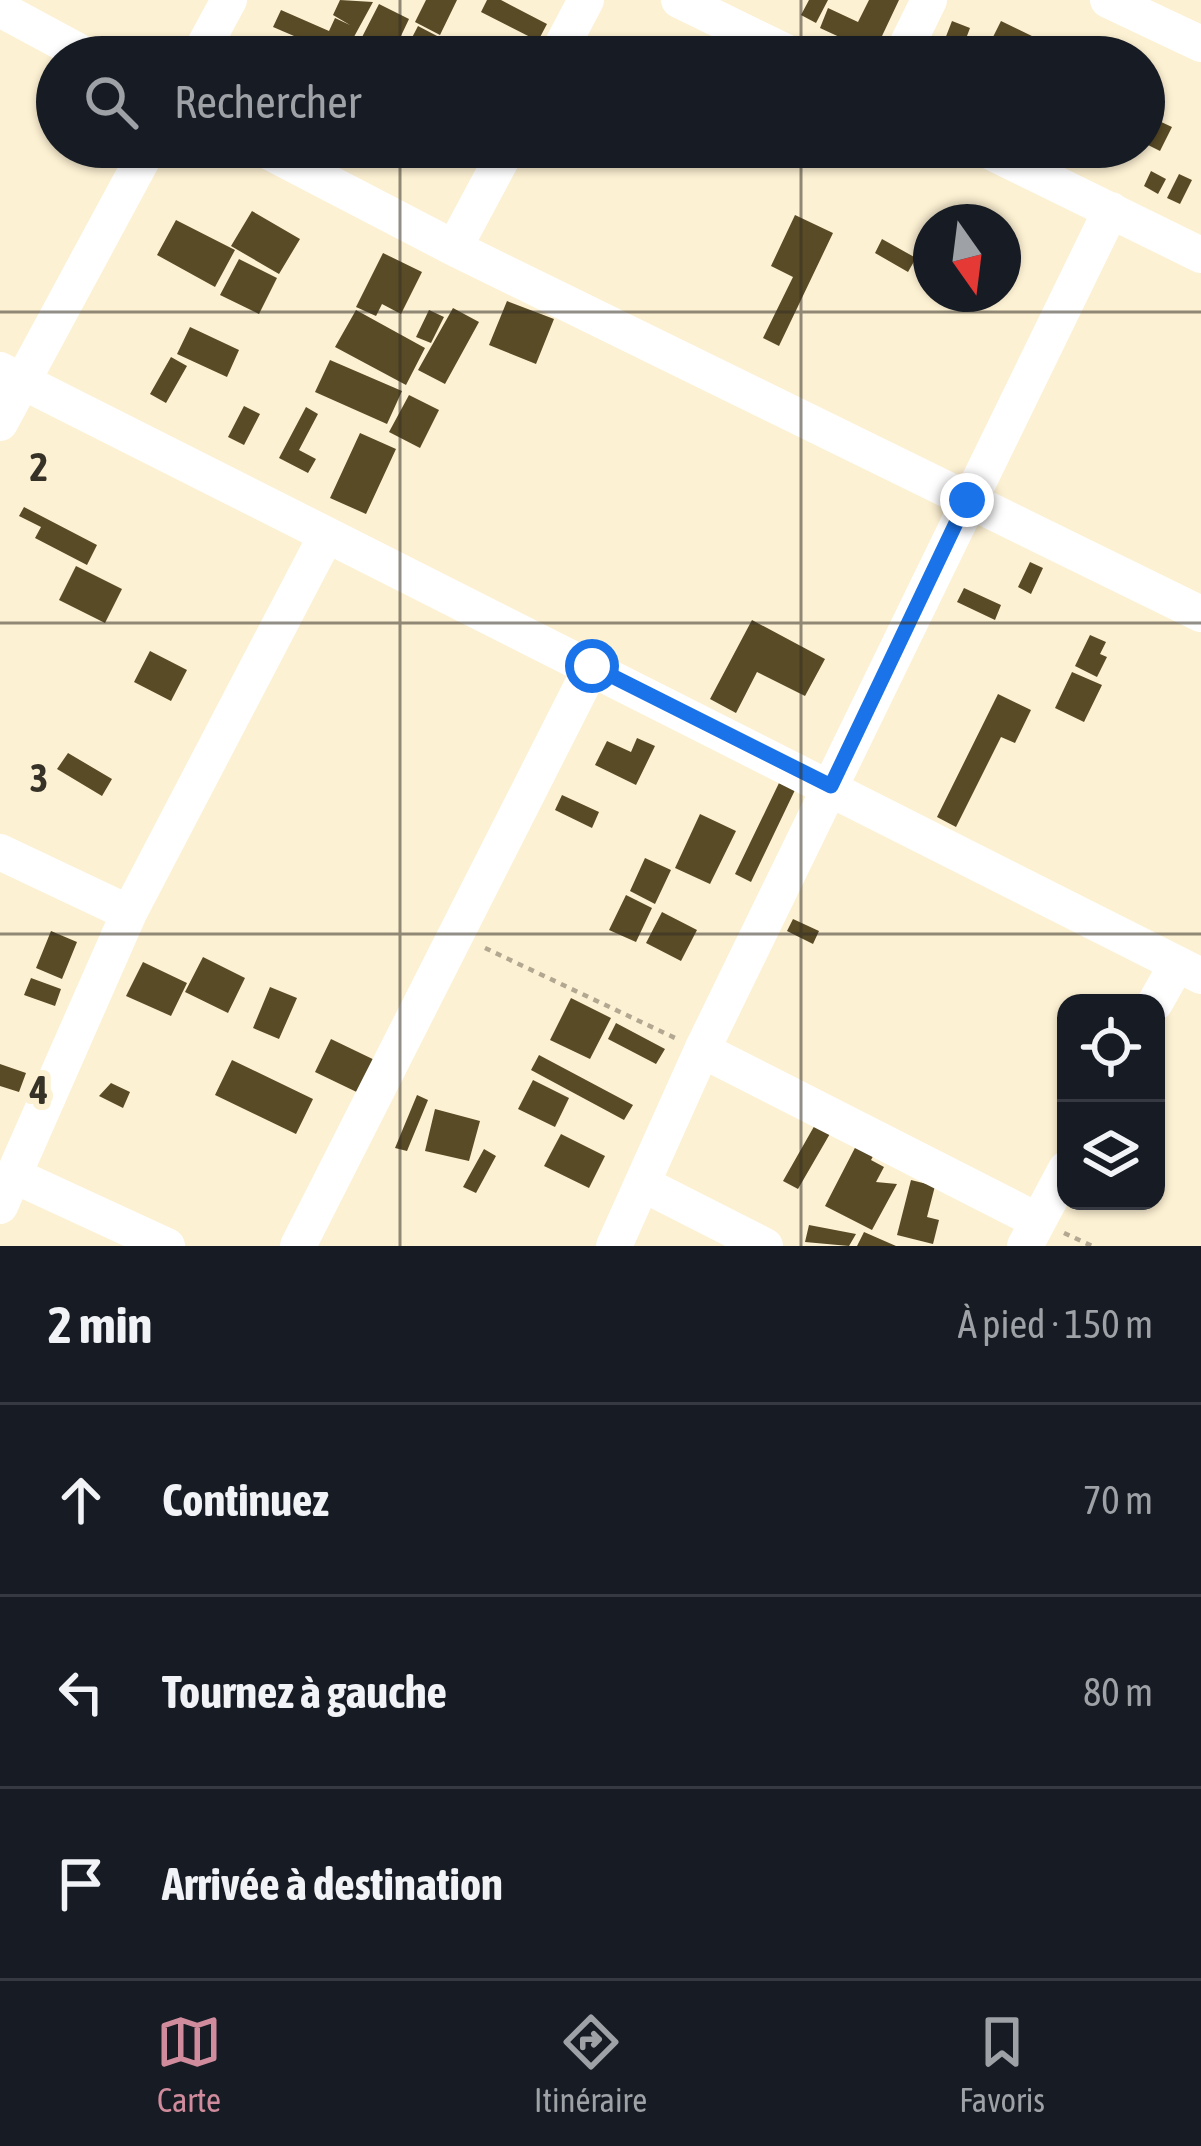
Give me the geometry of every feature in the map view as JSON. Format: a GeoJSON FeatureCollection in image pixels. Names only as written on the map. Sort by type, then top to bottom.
{"type":"FeatureCollection","features":[{"type":"Feature","properties":{"kind":"street"},"geometry":{"type":"LineString","coordinates":[[209,36],[229,0]]}},
{"type":"Feature","properties":{"kind":"street"},"geometry":{"type":"LineString","coordinates":[[567,36],[586,0]]}},
{"type":"Feature","properties":{"kind":"street"},"geometry":{"type":"LineString","coordinates":[[679,0],[753,36]]}},
{"type":"Feature","properties":{"kind":"street"},"geometry":{"type":"LineString","coordinates":[[911,36],[929,0]]}},
{"type":"Feature","properties":{"kind":"street"},"geometry":{"type":"LineString","coordinates":[[1108,0],[1201,44]]}},
{"type":"Feature","properties":{"kind":"street"},"geometry":{"type":"LineString","coordinates":[[0,9],[50,36]]}},
{"type":"Feature","properties":{"kind":"street"},"geometry":{"type":"LineString","coordinates":[[0,423],[10,376],[136,168]]}},
{"type":"Feature","properties":{"kind":"street"},"geometry":{"type":"LineString","coordinates":[[300,168],[1201,614]]}},
{"type":"Feature","properties":{"kind":"street"},"geometry":{"type":"LineString","coordinates":[[454,248],[497,168]]}},
{"type":"Feature","properties":{"kind":"street"},"geometry":{"type":"LineString","coordinates":[[1024,168],[1201,255]]}},
{"type":"Feature","properties":{"kind":"street"},"geometry":{"type":"LineString","coordinates":[[614,1246],[702,1050],[1111,210]]}},
{"type":"Feature","properties":{"kind":"street"},"geometry":{"type":"LineString","coordinates":[[10,376],[1189,970],[1164,994]]}},
{"type":"Feature","properties":{"kind":"street"},"geometry":{"type":"LineString","coordinates":[[167,1246],[7,1191],[129,914],[326,536]]}},
{"type":"Feature","properties":{"kind":"street"},"geometry":{"type":"LineString","coordinates":[[298,1246],[592,666]]}},
{"type":"Feature","properties":{"kind":"street"},"geometry":{"type":"LineString","coordinates":[[0,852],[129,914]]}},
{"type":"Feature","properties":{"kind":"street"},"geometry":{"type":"LineString","coordinates":[[702,1050],[1032,1233],[1057,1186]]}},
{"type":"Feature","properties":{"kind":"street"},"geometry":{"type":"LineString","coordinates":[[643,1184],[765,1246]]}},
{"type":"Feature","properties":{"kind":"path"},"geometry":{"type":"LineString","coordinates":[[456,934],[702,1050]]}},
{"type":"Feature","properties":{"kind":"building"},"geometry":{"type":"Polygon","coordinates":[[[340,0],[373,2],[354,36],[294,36],[273,27],[281,10],[329,31],[335,18],[350,25],[333,15],[340,0]]]}},
{"type":"Feature","properties":{"kind":"building"},"geometry":{"type":"Polygon","coordinates":[[[426,0],[457,0],[440,35],[415,22],[426,0]]]}},
{"type":"Feature","properties":{"kind":"building"},"geometry":{"type":"Polygon","coordinates":[[[487,0],[501,0],[547,24],[541,36],[528,36],[481,12],[487,0]]]}},
{"type":"Feature","properties":{"kind":"building"},"geometry":{"type":"Polygon","coordinates":[[[809,0],[828,0],[816,23],[801,15],[809,0]]]}},
{"type":"Feature","properties":{"kind":"building"},"geometry":{"type":"Polygon","coordinates":[[[869,0],[899,0],[882,36],[837,36],[820,28],[828,8],[858,22],[869,0]]]}},
{"type":"Feature","properties":{"kind":"building"},"geometry":{"type":"Polygon","coordinates":[[[379,4],[409,19],[401,36],[363,36],[379,4]]]}},
{"type":"Feature","properties":{"kind":"building"},"geometry":{"type":"Polygon","coordinates":[[[952,21],[970,28],[967,36],[946,36],[952,21]]]}},
{"type":"Feature","properties":{"kind":"building"},"geometry":{"type":"Polygon","coordinates":[[[1001,21],[1032,36],[994,36],[1001,21]]]}},
{"type":"Feature","properties":{"kind":"building"},"geometry":{"type":"Polygon","coordinates":[[[418,26],[437,36],[413,36],[418,26]]]}},
{"type":"Feature","properties":{"kind":"building"},"geometry":{"type":"Polygon","coordinates":[[[1151,171],[1166,179],[1158,194],[1144,186],[1151,171]]]}},
{"type":"Feature","properties":{"kind":"building"},"geometry":{"type":"Polygon","coordinates":[[[1179,174],[1192,180],[1180,204],[1167,198],[1179,174]]]}},
{"type":"Feature","properties":{"kind":"building"},"geometry":{"type":"Polygon","coordinates":[[[252,211],[300,239],[279,274],[231,246],[252,211]]]}},
{"type":"Feature","properties":{"kind":"building"},"geometry":{"type":"Polygon","coordinates":[[[795,215],[833,233],[779,346],[763,338],[793,277],[771,266],[795,215]]]}},
{"type":"Feature","properties":{"kind":"building"},"geometry":{"type":"Polygon","coordinates":[[[176,220],[235,250],[215,287],[157,255],[176,220]]]}},
{"type":"Feature","properties":{"kind":"building"},"geometry":{"type":"Polygon","coordinates":[[[882,239],[913,256],[913,263],[908,272],[875,253],[882,239]]]}},
{"type":"Feature","properties":{"kind":"building"},"geometry":{"type":"Polygon","coordinates":[[[383,253],[422,272],[401,314],[382,304],[376,316],[356,307],[383,253]]]}},
{"type":"Feature","properties":{"kind":"building"},"geometry":{"type":"Polygon","coordinates":[[[239,259],[277,278],[259,314],[220,295],[239,259]]]}},
{"type":"Feature","properties":{"kind":"building"},"geometry":{"type":"Polygon","coordinates":[[[507,301],[554,319],[536,364],[489,345],[507,301]]]}},
{"type":"Feature","properties":{"kind":"building"},"geometry":{"type":"Polygon","coordinates":[[[453,308],[479,322],[445,384],[418,370],[453,308]]]}},
{"type":"Feature","properties":{"kind":"building"},"geometry":{"type":"Polygon","coordinates":[[[356,310],[425,348],[406,385],[335,347],[356,310]]]}},
{"type":"Feature","properties":{"kind":"building"},"geometry":{"type":"Polygon","coordinates":[[[429,310],[444,317],[431,343],[416,337],[429,310]]]}},
{"type":"Feature","properties":{"kind":"building"},"geometry":{"type":"Polygon","coordinates":[[[190,327],[239,350],[227,377],[177,354],[190,327]]]}},
{"type":"Feature","properties":{"kind":"building"},"geometry":{"type":"Polygon","coordinates":[[[171,357],[187,366],[166,403],[150,394],[171,357]]]}},
{"type":"Feature","properties":{"kind":"building"},"geometry":{"type":"Polygon","coordinates":[[[330,360],[402,391],[387,424],[315,392],[330,360]]]}},
{"type":"Feature","properties":{"kind":"building"},"geometry":{"type":"Polygon","coordinates":[[[409,395],[439,410],[420,448],[389,432],[409,395]]]}},
{"type":"Feature","properties":{"kind":"building"},"geometry":{"type":"Polygon","coordinates":[[[244,406],[260,414],[244,445],[228,437],[244,406]]]}},
{"type":"Feature","properties":{"kind":"building"},"geometry":{"type":"Polygon","coordinates":[[[306,407],[318,414],[299,450],[316,459],[308,473],[279,458],[306,407]]]}},
{"type":"Feature","properties":{"kind":"building"},"geometry":{"type":"Polygon","coordinates":[[[360,433],[396,449],[366,514],[330,498],[360,433]]]}},
{"type":"Feature","properties":{"kind":"building"},"geometry":{"type":"Polygon","coordinates":[[[24,507],[97,545],[87,565],[35,538],[41,527],[19,516],[24,507]]]}},
{"type":"Feature","properties":{"kind":"building"},"geometry":{"type":"Polygon","coordinates":[[[1030,562],[1043,568],[1031,594],[1018,587],[1030,562]]]}},
{"type":"Feature","properties":{"kind":"building"},"geometry":{"type":"Polygon","coordinates":[[[76,566],[122,589],[105,623],[59,600],[76,566]]]}},
{"type":"Feature","properties":{"kind":"building"},"geometry":{"type":"Polygon","coordinates":[[[964,588],[1001,605],[995,620],[957,602],[964,588]]]}},
{"type":"Feature","properties":{"kind":"building"},"geometry":{"type":"Polygon","coordinates":[[[752,620],[825,659],[805,696],[757,672],[736,713],[710,699],[752,620]]]}},
{"type":"Feature","properties":{"kind":"building"},"geometry":{"type":"Polygon","coordinates":[[[1090,635],[1106,642],[1100,654],[1107,657],[1097,677],[1075,666],[1090,635]]]}},
{"type":"Feature","properties":{"kind":"building"},"geometry":{"type":"Polygon","coordinates":[[[150,651],[187,670],[171,701],[134,682],[150,651]]]}},
{"type":"Feature","properties":{"kind":"building"},"geometry":{"type":"Polygon","coordinates":[[[1072,672],[1102,685],[1084,722],[1055,708],[1072,672]]]}},
{"type":"Feature","properties":{"kind":"building"},"geometry":{"type":"Polygon","coordinates":[[[998,694],[1031,710],[1015,743],[1001,737],[956,827],[937,817],[998,694]]]}},
{"type":"Feature","properties":{"kind":"building"},"geometry":{"type":"Polygon","coordinates":[[[637,738],[655,746],[636,785],[595,765],[607,741],[631,752],[637,738]]]}},
{"type":"Feature","properties":{"kind":"building"},"geometry":{"type":"Polygon","coordinates":[[[68,753],[112,779],[102,796],[57,769],[68,753]]]}},
{"type":"Feature","properties":{"kind":"building"},"geometry":{"type":"Polygon","coordinates":[[[779,783],[795,790],[751,882],[735,874],[779,783]]]}},
{"type":"Feature","properties":{"kind":"building"},"geometry":{"type":"Polygon","coordinates":[[[562,795],[599,812],[592,828],[555,810],[562,795]]]}},
{"type":"Feature","properties":{"kind":"building"},"geometry":{"type":"Polygon","coordinates":[[[700,814],[736,831],[710,884],[675,868],[700,814]]]}},
{"type":"Feature","properties":{"kind":"building"},"geometry":{"type":"Polygon","coordinates":[[[645,858],[671,870],[655,904],[630,891],[645,858]]]}},
{"type":"Feature","properties":{"kind":"building"},"geometry":{"type":"Polygon","coordinates":[[[626,895],[652,908],[636,942],[609,930],[626,895]]]}},
{"type":"Feature","properties":{"kind":"building"},"geometry":{"type":"Polygon","coordinates":[[[662,912],[697,930],[681,961],[646,943],[662,912]]]}},
{"type":"Feature","properties":{"kind":"building"},"geometry":{"type":"Polygon","coordinates":[[[793,919],[819,931],[813,944],[787,931],[793,919]]]}},
{"type":"Feature","properties":{"kind":"building"},"geometry":{"type":"Polygon","coordinates":[[[51,931],[77,942],[62,979],[36,968],[51,931]]]}},
{"type":"Feature","properties":{"kind":"building"},"geometry":{"type":"Polygon","coordinates":[[[203,957],[245,978],[228,1013],[185,992],[203,957]]]}},
{"type":"Feature","properties":{"kind":"building"},"geometry":{"type":"Polygon","coordinates":[[[143,962],[187,983],[171,1016],[126,996],[143,962]]]}},
{"type":"Feature","properties":{"kind":"building"},"geometry":{"type":"Polygon","coordinates":[[[31,978],[61,989],[55,1006],[24,995],[31,978]]]}},
{"type":"Feature","properties":{"kind":"building"},"geometry":{"type":"Polygon","coordinates":[[[270,987],[297,998],[279,1039],[253,1028],[270,987]]]}},
{"type":"Feature","properties":{"kind":"building"},"geometry":{"type":"Polygon","coordinates":[[[571,998],[611,1018],[590,1059],[550,1040],[571,998]]]}},
{"type":"Feature","properties":{"kind":"building"},"geometry":{"type":"Polygon","coordinates":[[[616,1023],[665,1049],[656,1064],[608,1039],[616,1023]]]}},
{"type":"Feature","properties":{"kind":"building"},"geometry":{"type":"Polygon","coordinates":[[[331,1039],[383,1064],[367,1097],[315,1072],[331,1039]]]}},
{"type":"Feature","properties":{"kind":"building"},"geometry":{"type":"Polygon","coordinates":[[[539,1055],[633,1105],[624,1120],[531,1070],[539,1055]]]}},
{"type":"Feature","properties":{"kind":"building"},"geometry":{"type":"Polygon","coordinates":[[[232,1060],[313,1099],[296,1134],[215,1095],[232,1060]]]}},
{"type":"Feature","properties":{"kind":"building"},"geometry":{"type":"Polygon","coordinates":[[[0,1064],[26,1073],[19,1092],[0,1086],[0,1064]]]}},
{"type":"Feature","properties":{"kind":"building"},"geometry":{"type":"Polygon","coordinates":[[[533,1080],[569,1098],[555,1127],[518,1109],[533,1080]]]}},
{"type":"Feature","properties":{"kind":"building"},"geometry":{"type":"Polygon","coordinates":[[[111,1083],[130,1092],[123,1108],[99,1096],[111,1083]]]}},
{"type":"Feature","properties":{"kind":"building"},"geometry":{"type":"Polygon","coordinates":[[[417,1095],[428,1100],[407,1151],[395,1148],[417,1095]]]}},
{"type":"Feature","properties":{"kind":"building"},"geometry":{"type":"Polygon","coordinates":[[[435,1109],[480,1121],[469,1161],[425,1151],[435,1109]]]}},
{"type":"Feature","properties":{"kind":"building"},"geometry":{"type":"Polygon","coordinates":[[[816,1123],[831,1132],[798,1189],[783,1181],[816,1123]]]}},
{"type":"Feature","properties":{"kind":"building"},"geometry":{"type":"Polygon","coordinates":[[[561,1134],[605,1156],[589,1188],[544,1166],[561,1134]]]}},
{"type":"Feature","properties":{"kind":"building"},"geometry":{"type":"Polygon","coordinates":[[[859,1140],[877,1149],[871,1160],[884,1167],[876,1182],[897,1184],[872,1230],[825,1206],[859,1140]]]}},
{"type":"Feature","properties":{"kind":"building"},"geometry":{"type":"Polygon","coordinates":[[[484,1149],[496,1156],[476,1193],[463,1187],[484,1149]]]}},
{"type":"Feature","properties":{"kind":"building"},"geometry":{"type":"Polygon","coordinates":[[[911,1180],[935,1186],[927,1217],[939,1220],[933,1244],[897,1235],[911,1180]]]}},
{"type":"Feature","properties":{"kind":"building"},"geometry":{"type":"Polygon","coordinates":[[[809,1225],[856,1234],[849,1246],[805,1242],[809,1225]]]}},
{"type":"Feature","properties":{"kind":"building"},"geometry":{"type":"Polygon","coordinates":[[[864,1232],[896,1246],[857,1246],[864,1232]]]}},
{"type":"Feature","properties":{"kind":"route"},"geometry":{"type":"LineString","coordinates":[[592,666],[831,786],[967,500]]}}]}
